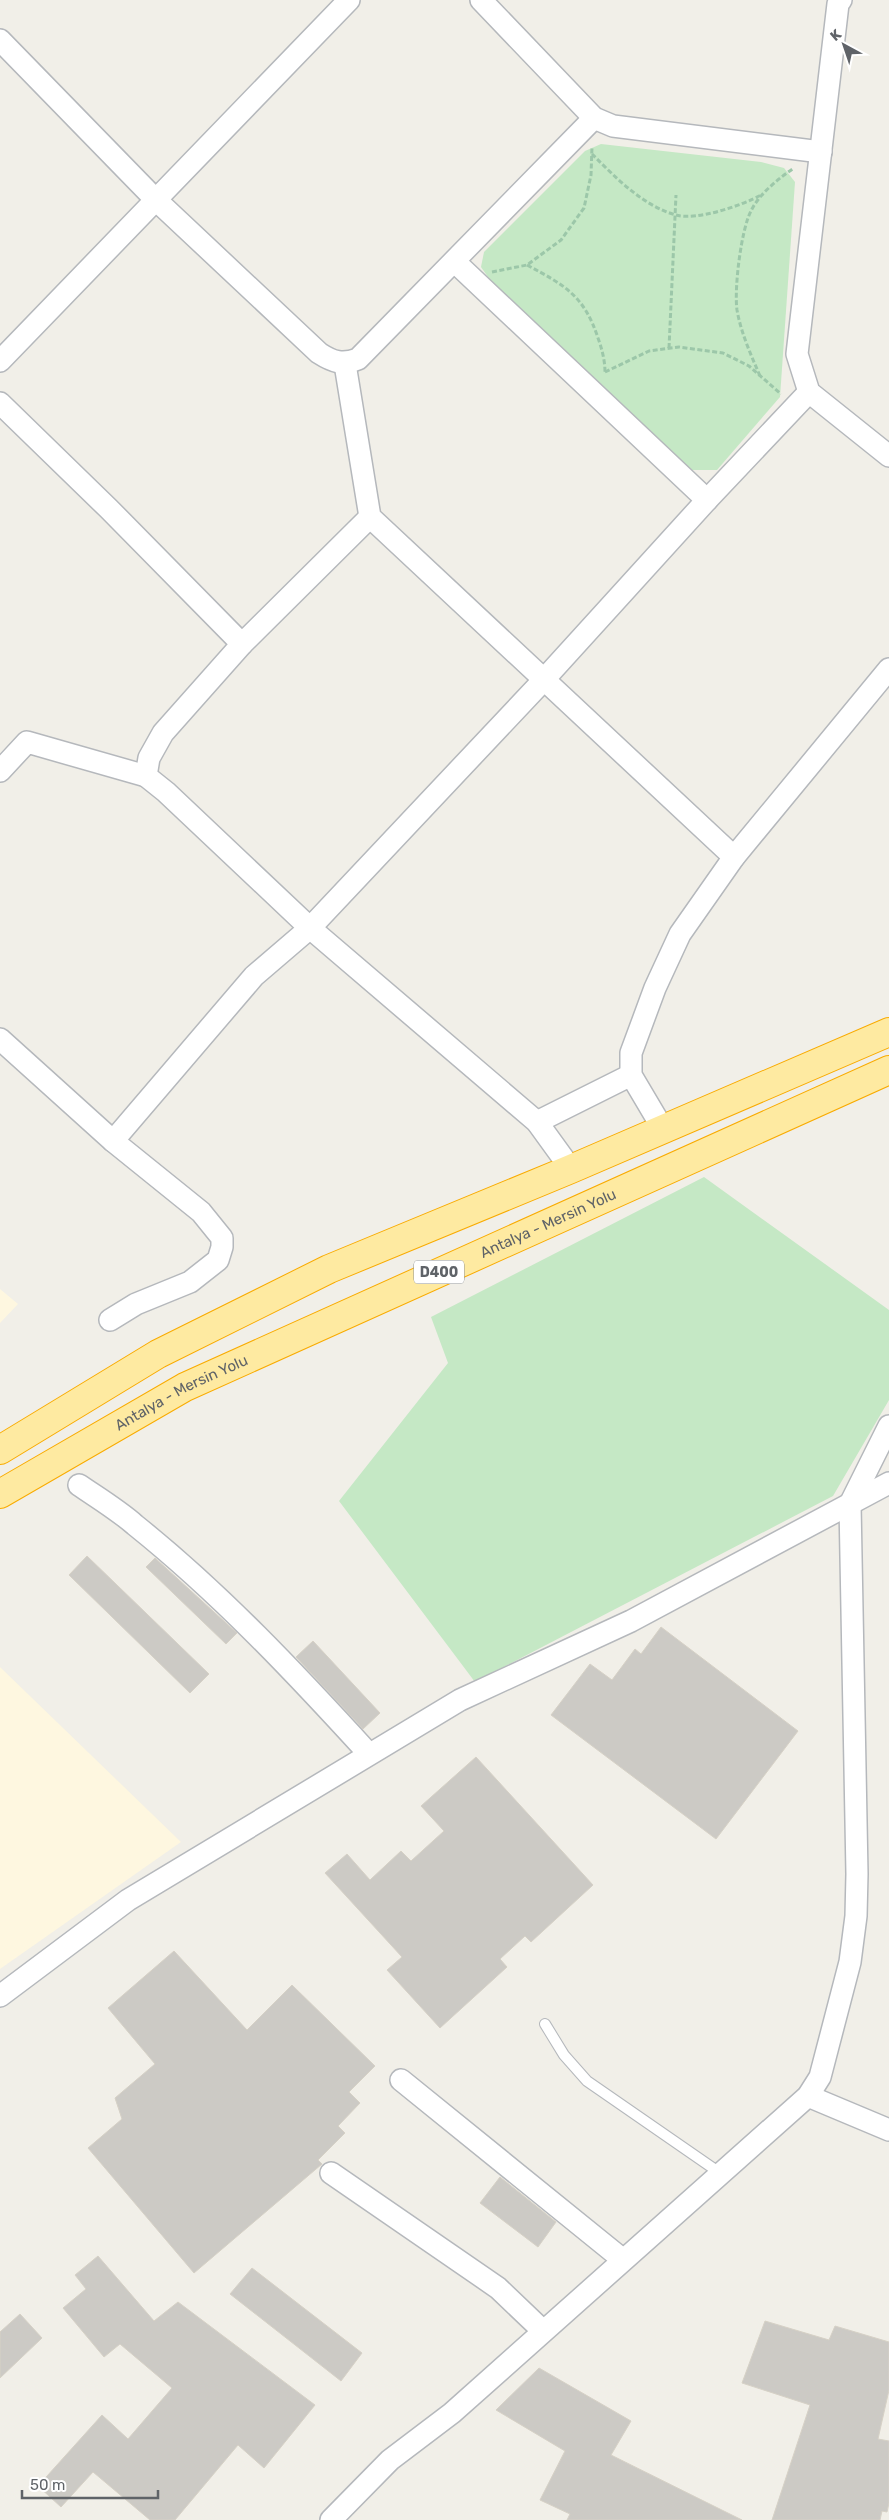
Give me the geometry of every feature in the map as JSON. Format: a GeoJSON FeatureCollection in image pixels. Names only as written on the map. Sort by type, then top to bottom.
{"type":"FeatureCollection","features":[{"type":"Feature","properties":{"kind":"highway"},"geometry":{"type":"LineString","coordinates":[[0,1450],[158,1354],[329,1269],[571,1169],[885,1034]]}},
{"type":"Feature","properties":{"kind":"highway","name":"Antalya - Mersin Yolu"},"geometry":{"type":"LineString","coordinates":[[0,1494],[185,1387],[881,1076]]}},
{"type":"Feature","properties":{"kind":"street"},"geometry":{"type":"LineString","coordinates":[[0,361],[349,0]]}},
{"type":"Feature","properties":{"kind":"street"},"geometry":{"type":"LineString","coordinates":[[481,0],[594,118],[613,126],[821,152]]}},
{"type":"Feature","properties":{"kind":"street"},"geometry":{"type":"LineString","coordinates":[[838,1],[797,354],[804,398],[889,456]]}},
{"type":"Feature","properties":{"kind":"street"},"geometry":{"type":"LineString","coordinates":[[0,40],[155,199],[319,352],[332,361],[345,364],[358,359],[462,269],[594,118]]}},
{"type":"Feature","properties":{"kind":"street"},"geometry":{"type":"LineString","coordinates":[[462,269],[707,500]]}},
{"type":"Feature","properties":{"kind":"street"},"geometry":{"type":"LineString","coordinates":[[345,364],[370,517],[734,857]]}},
{"type":"Feature","properties":{"kind":"street"},"geometry":{"type":"LineString","coordinates":[[113,1141],[254,976],[310,928],[545,679],[707,500],[804,398]]}},
{"type":"Feature","properties":{"kind":"street"},"geometry":{"type":"LineString","coordinates":[[0,403],[109,509],[242,644]]}},
{"type":"Feature","properties":{"kind":"street"},"geometry":{"type":"LineString","coordinates":[[146,776],[149,758],[163,733],[242,644],[370,517]]}},
{"type":"Feature","properties":{"kind":"street"},"geometry":{"type":"LineString","coordinates":[[664,1129],[631,1075],[631,1053],[663,970],[680,934],[734,857],[889,669]]}},
{"type":"Feature","properties":{"kind":"street"},"geometry":{"type":"LineString","coordinates":[[0,771],[27,742],[146,776],[166,792],[310,928],[537,1122],[571,1169]]}},
{"type":"Feature","properties":{"kind":"street"},"geometry":{"type":"LineString","coordinates":[[0,1039],[113,1141],[201,1212],[222,1238],[222,1247],[218,1260],[190,1282],[136,1304],[110,1320]]}},
{"type":"Feature","properties":{"kind":"street"},"geometry":{"type":"LineString","coordinates":[[537,1122],[631,1075]]}},
{"type":"Feature","properties":{"kind":"street"},"geometry":{"type":"LineString","coordinates":[[330,2520],[390,2460],[452,2413],[542,2330],[808,2096],[820,2077],[850,1962],[856,1916],[857,1874],[850,1504],[889,1426]]}},
{"type":"Feature","properties":{"kind":"street"},"geometry":{"type":"LineString","coordinates":[[0,1996],[128,1900],[460,1700],[631,1621],[889,1483]]}},
{"type":"Feature","properties":{"kind":"street"},"geometry":{"type":"LineString","coordinates":[[80,1485],[134,1524],[195,1576],[313,1693],[369,1754]]}},
{"type":"Feature","properties":{"kind":"street"},"geometry":{"type":"LineString","coordinates":[[401,2080],[622,2259]]}},
{"type":"Feature","properties":{"kind":"street"},"geometry":{"type":"LineString","coordinates":[[808,2096],[889,2130]]}},
{"type":"Feature","properties":{"kind":"street"},"geometry":{"type":"LineString","coordinates":[[331,2173],[498,2288],[542,2330]]}},
{"type":"Feature","properties":{"kind":"lane"},"geometry":{"type":"LineString","coordinates":[[545,2024],[564,2056],[599,2092],[720,2173]]}},
{"type":"Feature","properties":{"kind":"path"},"geometry":{"type":"LineString","coordinates":[[462,269],[527,265],[561,240],[584,208],[591,175],[594,118]]}},
{"type":"Feature","properties":{"kind":"path"},"geometry":{"type":"LineString","coordinates":[[760,376],[745,339],[737,310],[736,272],[750,212],[762,195],[788,172],[821,152]]}},
{"type":"Feature","properties":{"kind":"path"},"geometry":{"type":"LineString","coordinates":[[592,153],[620,182],[652,204],[674,214],[704,215],[745,204],[762,195]]}},
{"type":"Feature","properties":{"kind":"path"},"geometry":{"type":"LineString","coordinates":[[669,348],[676,195]]}},
{"type":"Feature","properties":{"kind":"path"},"geometry":{"type":"LineString","coordinates":[[527,265],[574,294],[591,316],[603,352],[605,372]]}},
{"type":"Feature","properties":{"kind":"path"},"geometry":{"type":"LineString","coordinates":[[593,392],[605,372],[649,351],[679,346],[723,353],[749,366],[780,393],[804,398]]}},
{"type":"Feature","properties":{"kind":"shaded area"},"geometry":{"type":"Polygon","coordinates":[[[0,1289],[18,1304],[0,1323],[0,1289]]]}},
{"type":"Feature","properties":{"kind":"shaded area"},"geometry":{"type":"Polygon","coordinates":[[[0,1667],[181,1842],[0,1969],[0,1667]]]}},
{"type":"Feature","properties":{"kind":"green space"},"geometry":{"type":"Polygon","coordinates":[[[601,144],[761,162],[784,168],[795,182],[780,397],[717,470],[688,470],[495,287],[481,267],[484,252],[585,151],[601,144]]]}},
{"type":"Feature","properties":{"kind":"green space"},"geometry":{"type":"Polygon","coordinates":[[[704,1177],[889,1310],[889,1400],[833,1496],[475,1682],[339,1501],[448,1363],[431,1317],[704,1177]]]}},
{"type":"Feature","properties":{"kind":"building"},"geometry":{"type":"Polygon","coordinates":[[[87,1556],[209,1674],[190,1693],[69,1575],[87,1556]]]}},
{"type":"Feature","properties":{"kind":"building"},"geometry":{"type":"Polygon","coordinates":[[[155,1558],[237,1633],[226,1644],[146,1567],[155,1558]]]}},
{"type":"Feature","properties":{"kind":"building"},"geometry":{"type":"Polygon","coordinates":[[[661,1627],[798,1731],[716,1839],[551,1715],[590,1664],[612,1680],[635,1649],[641,1654],[661,1627]]]}},
{"type":"Feature","properties":{"kind":"building"},"geometry":{"type":"Polygon","coordinates":[[[313,1641],[380,1713],[363,1729],[296,1657],[313,1641]]]}},
{"type":"Feature","properties":{"kind":"building"},"geometry":{"type":"Polygon","coordinates":[[[476,1757],[593,1885],[531,1942],[525,1936],[500,1959],[507,1967],[440,2028],[387,1970],[402,1957],[325,1873],[347,1854],[370,1880],[401,1851],[411,1861],[444,1831],[421,1806],[476,1757]]]}},
{"type":"Feature","properties":{"kind":"building"},"geometry":{"type":"Polygon","coordinates":[[[174,1951],[247,2030],[292,1985],[375,2066],[349,2092],[360,2103],[338,2126],[345,2133],[318,2160],[322,2164],[194,2273],[88,2148],[122,2119],[115,2098],[155,2064],[108,2008],[174,1951]]]}},
{"type":"Feature","properties":{"kind":"building"},"geometry":{"type":"Polygon","coordinates":[[[500,2177],[556,2222],[538,2247],[480,2203],[500,2177]]]}},
{"type":"Feature","properties":{"kind":"building"},"geometry":{"type":"Polygon","coordinates":[[[98,2256],[154,2321],[178,2302],[315,2405],[264,2468],[238,2445],[175,2520],[150,2520],[93,2472],[61,2507],[38,2486],[102,2415],[128,2439],[172,2388],[120,2344],[104,2357],[63,2308],[86,2289],[75,2275],[98,2256]]]}},
{"type":"Feature","properties":{"kind":"building"},"geometry":{"type":"Polygon","coordinates":[[[252,2268],[362,2353],[341,2381],[230,2294],[252,2268]]]}},
{"type":"Feature","properties":{"kind":"building"},"geometry":{"type":"Polygon","coordinates":[[[20,2314],[42,2338],[0,2378],[0,2332],[20,2314]]]}},
{"type":"Feature","properties":{"kind":"building"},"geometry":{"type":"Polygon","coordinates":[[[765,2321],[829,2340],[835,2326],[889,2342],[889,2390],[878,2439],[889,2441],[889,2503],[887,2512],[882,2511],[880,2520],[772,2520],[810,2405],[742,2383],[765,2321]]]}},
{"type":"Feature","properties":{"kind":"building"},"geometry":{"type":"Polygon","coordinates":[[[539,2368],[631,2421],[611,2455],[742,2520],[567,2520],[570,2514],[540,2500],[565,2451],[496,2410],[539,2368]]]}}]}
